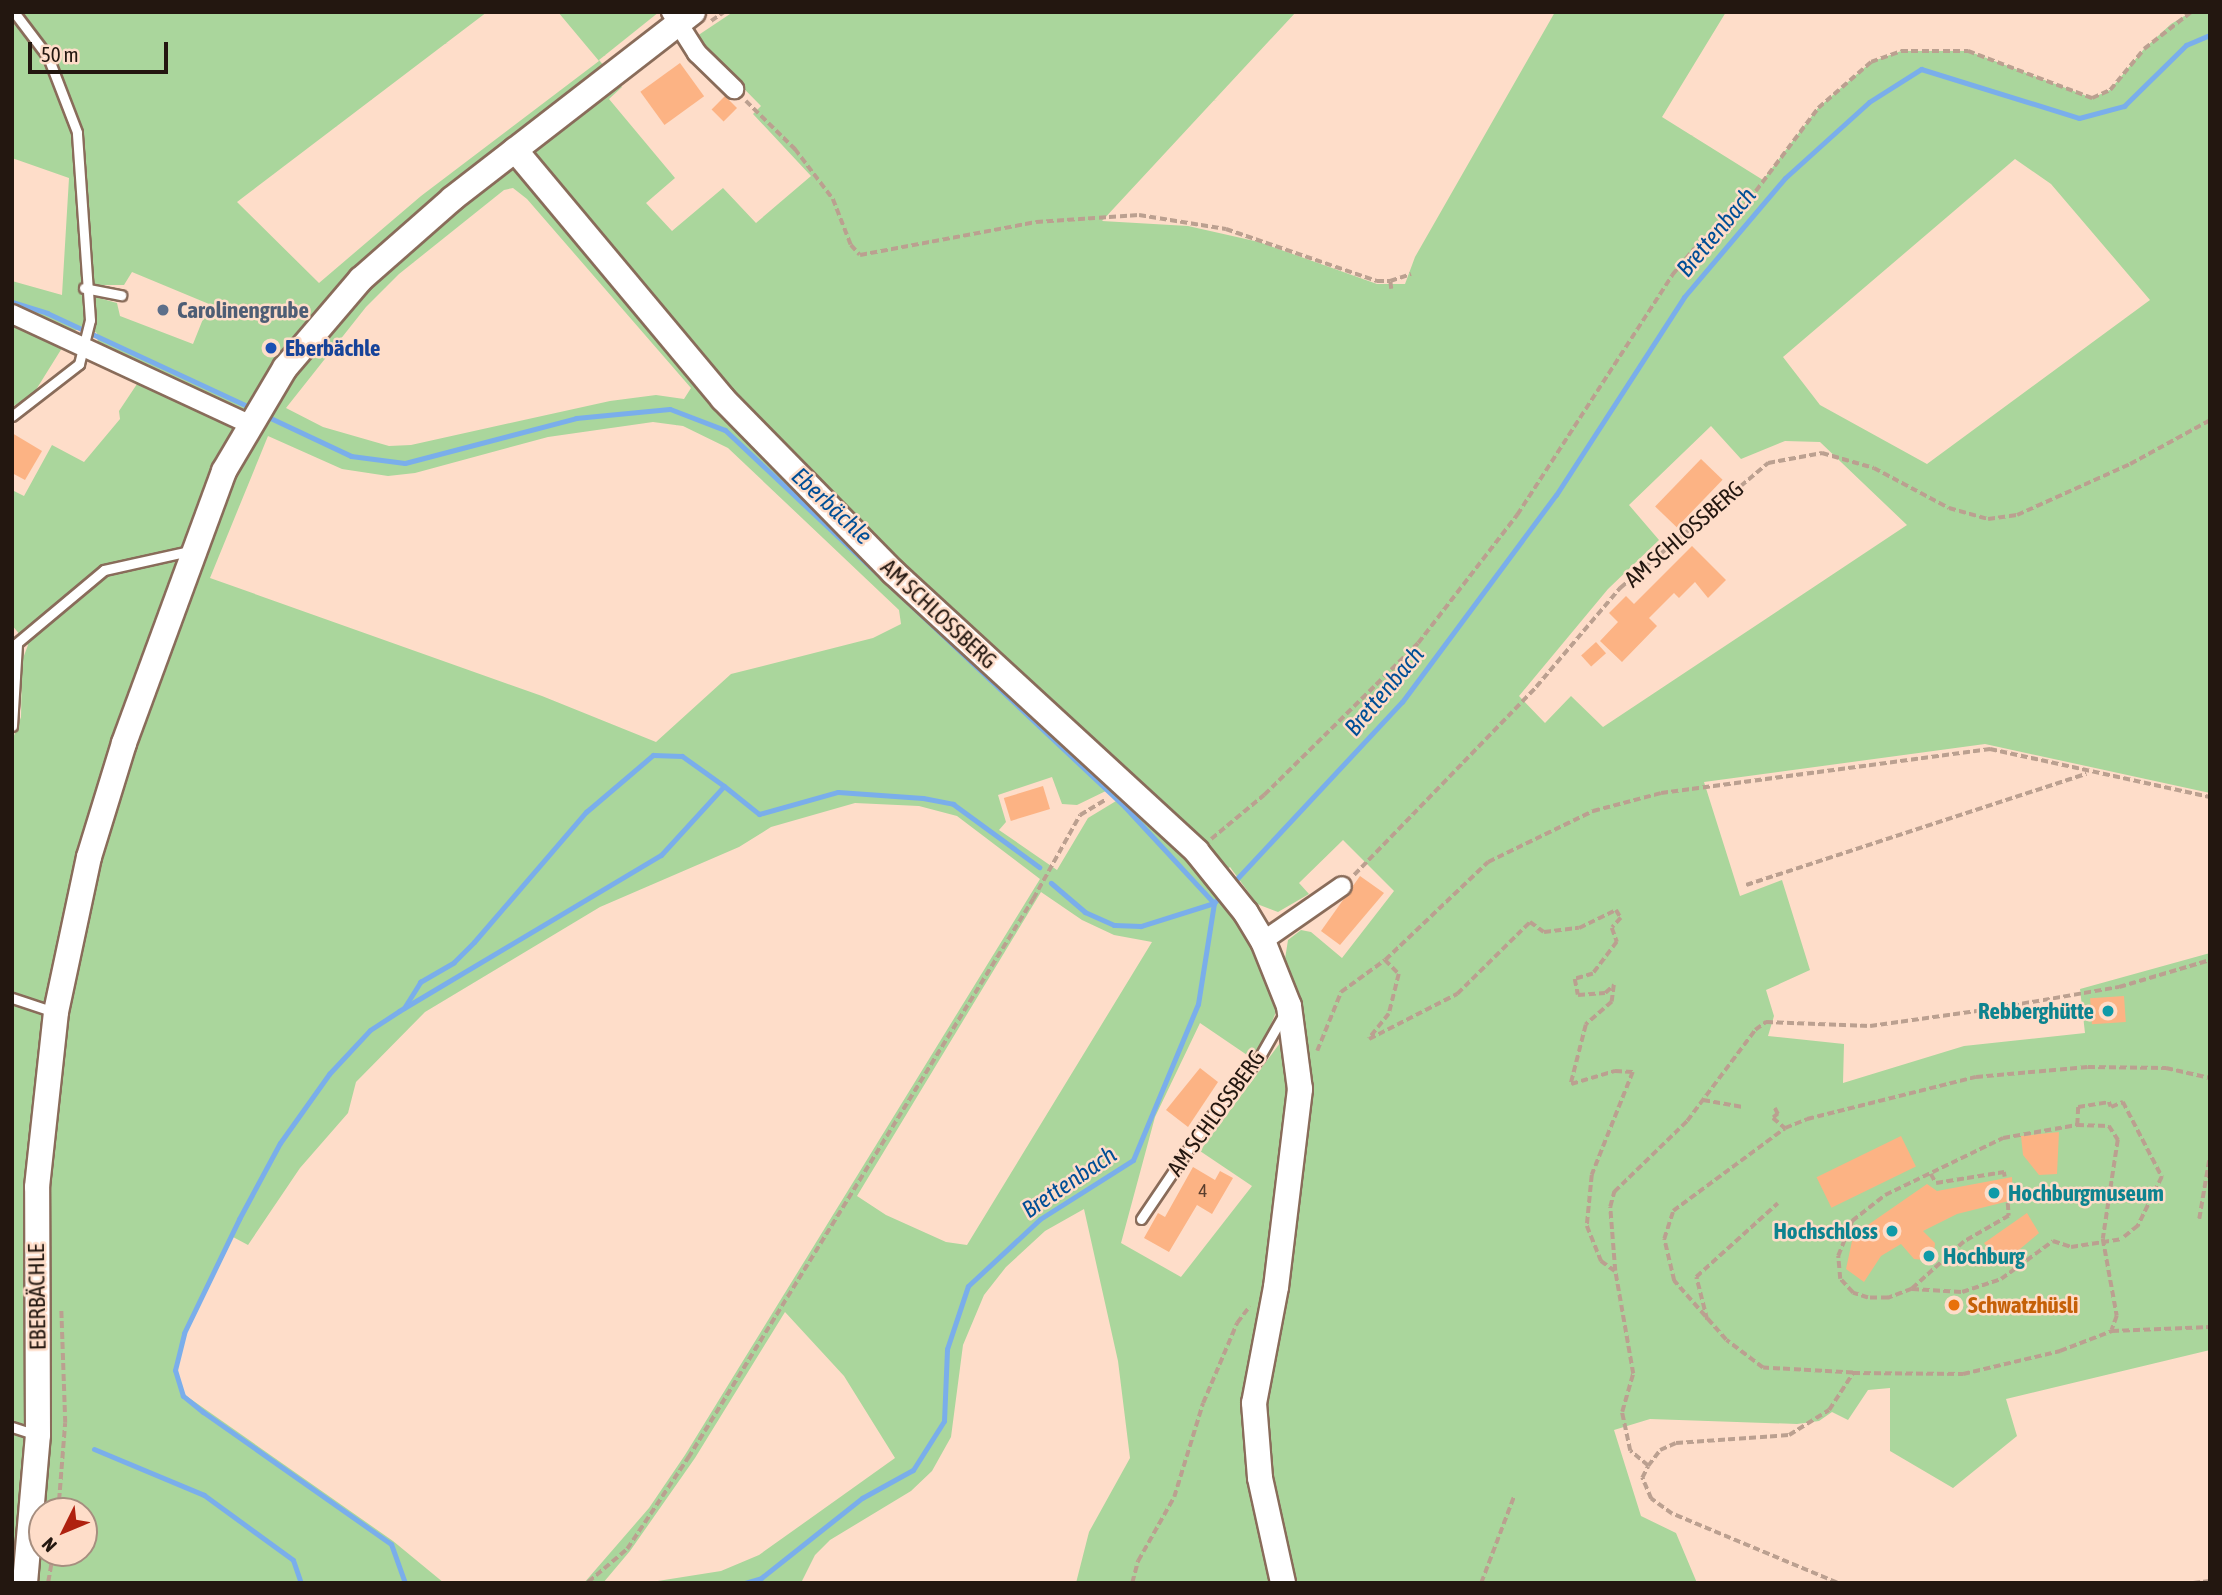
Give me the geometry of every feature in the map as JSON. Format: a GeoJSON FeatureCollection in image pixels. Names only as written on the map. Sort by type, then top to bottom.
{"type":"FeatureCollection","features":[{"type":"Feature","properties":{"kind":"main road","name":"EBERBÄCHLE"},"geometry":{"type":"LineString","coordinates":[[25,1583],[38,1435],[37,1187],[56,1012],[89,857],[192,551],[254,415],[311,333],[361,279],[514,150],[680,17]]}},
{"type":"Feature","properties":{"kind":"main road","name":"AM SCHLOSSBERG"},"geometry":{"type":"LineString","coordinates":[[514,150],[723,399],[797,476],[1218,876],[1263,941],[1289,1006],[1298,1054],[1300,1089],[1274,1294],[1254,1402],[1259,1478],[1283,1583]]}},
{"type":"Feature","properties":{"kind":"street","name":"EBERBÄCHLE"},"geometry":{"type":"LineString","coordinates":[[680,17],[734,89]]}},
{"type":"Feature","properties":{"kind":"street"},"geometry":{"type":"LineString","coordinates":[[12,314],[88,337],[254,415]]}},
{"type":"Feature","properties":{"kind":"street"},"geometry":{"type":"LineString","coordinates":[[1263,941],[1342,886]]}},
{"type":"Feature","properties":{"kind":"lane"},"geometry":{"type":"LineString","coordinates":[[12,416],[79,364],[88,337],[77,132],[48,57],[14,12]]}},
{"type":"Feature","properties":{"kind":"lane"},"geometry":{"type":"LineString","coordinates":[[84,288],[121,295]]}},
{"type":"Feature","properties":{"kind":"lane"},"geometry":{"type":"LineString","coordinates":[[12,726],[15,645],[83,583],[104,570],[192,551]]}},
{"type":"Feature","properties":{"kind":"lane"},"geometry":{"type":"LineString","coordinates":[[12,998],[56,1012]]}},
{"type":"Feature","properties":{"kind":"lane","name":"AM SCHLOSSBERG"},"geometry":{"type":"LineString","coordinates":[[1141,1219],[1208,1120],[1259,1058],[1289,1006]]}},
{"type":"Feature","properties":{"kind":"lane"},"geometry":{"type":"LineString","coordinates":[[12,1427],[38,1435]]}},
{"type":"Feature","properties":{"kind":"path"},"geometry":{"type":"LineString","coordinates":[[1199,831],[1210,841],[1264,796],[1418,643],[1517,515],[1672,275],[1695,248],[1743,208],[1818,108],[1871,62],[1901,51],[1968,51],[2092,98],[2110,90],[2144,49],[2191,12]]}},
{"type":"Feature","properties":{"kind":"path"},"geometry":{"type":"LineString","coordinates":[[734,89],[795,149],[833,199],[850,245],[860,255],[1036,222],[1139,215],[1226,229],[1377,281],[1390,281],[1411,274]]}},
{"type":"Feature","properties":{"kind":"path"},"geometry":{"type":"LineString","coordinates":[[1390,281],[1391,289]]}},
{"type":"Feature","properties":{"kind":"path","name":"AM SCHLOSSBERG"},"geometry":{"type":"LineString","coordinates":[[1342,886],[1489,736],[1620,588],[1768,463],[1822,453],[1874,468],[1950,508],[1988,519],[2017,515],[2210,420]]}},
{"type":"Feature","properties":{"kind":"path"},"geometry":{"type":"LineString","coordinates":[[1298,1054],[1318,1051],[1341,992],[1385,960],[1488,862],[1519,843],[1542,839],[1592,811],[1661,793],[1990,749],[2066,764],[2088,773],[2210,797]]}},
{"type":"Feature","properties":{"kind":"path"},"geometry":{"type":"LineString","coordinates":[[1746,885],[2088,773]]}},
{"type":"Feature","properties":{"kind":"path"},"geometry":{"type":"LineString","coordinates":[[588,1582],[627,1549],[681,1469],[1032,900],[1080,815],[1109,798]]}},
{"type":"Feature","properties":{"kind":"path"},"geometry":{"type":"LineString","coordinates":[[1385,960],[1399,974],[1390,1014],[1369,1039],[1457,994],[1530,922],[1544,932],[1578,928],[1616,910],[1621,918],[1612,928],[1618,942],[1593,974],[1575,979],[1578,995],[1605,993],[1614,985],[1612,1002],[1586,1025],[1571,1084],[1615,1071],[1633,1072],[1592,1175],[1587,1226],[1601,1261],[1615,1271]]}},
{"type":"Feature","properties":{"kind":"path"},"geometry":{"type":"LineString","coordinates":[[1648,1466],[1630,1451],[1622,1412],[1633,1374],[1615,1271],[1611,1208],[1614,1192],[1703,1100],[1766,1023],[1870,1026],[2119,987],[2210,960]]}},
{"type":"Feature","properties":{"kind":"path"},"geometry":{"type":"LineString","coordinates":[[2210,1078],[2166,1068],[2101,1067],[1976,1077],[1807,1119],[1784,1128],[1672,1211],[1664,1239],[1674,1281],[1707,1322],[1763,1368],[1853,1373],[1963,1374],[2060,1351],[2112,1331],[2210,1327]]}},
{"type":"Feature","properties":{"kind":"path"},"geometry":{"type":"LineString","coordinates":[[1703,1100],[1741,1107]]}},
{"type":"Feature","properties":{"kind":"path"},"geometry":{"type":"LineString","coordinates":[[1912,1289],[1962,1292],[2001,1279],[2053,1241],[2066,1241],[2071,1247],[2122,1239],[2138,1227],[2162,1177],[2123,1102],[2078,1107],[2077,1125]]}},
{"type":"Feature","properties":{"kind":"path"},"geometry":{"type":"LineString","coordinates":[[1775,1108],[1778,1114],[1773,1118],[1784,1128]]}},
{"type":"Feature","properties":{"kind":"path"},"geometry":{"type":"LineString","coordinates":[[2008,1203],[2009,1216],[1965,1242],[1912,1289],[1888,1298],[1853,1293],[1840,1279],[1838,1256],[1852,1221],[1885,1195],[2003,1138],[2077,1125],[2109,1125],[2118,1140],[2103,1238],[2117,1316],[2112,1331]]}},
{"type":"Feature","properties":{"kind":"path"},"geometry":{"type":"LineString","coordinates":[[2199,1219],[2210,1154]]}},
{"type":"Feature","properties":{"kind":"path"},"geometry":{"type":"LineString","coordinates":[[1930,1173],[1936,1183],[2004,1172],[2005,1177]]}},
{"type":"Feature","properties":{"kind":"path"},"geometry":{"type":"LineString","coordinates":[[1707,1322],[1696,1277],[1779,1203]]}},
{"type":"Feature","properties":{"kind":"path"},"geometry":{"type":"LineString","coordinates":[[1132,1583],[1138,1561],[1174,1497],[1203,1403],[1237,1322],[1261,1296],[1274,1294]]}},
{"type":"Feature","properties":{"kind":"path"},"geometry":{"type":"LineString","coordinates":[[59,1497],[65,1423],[60,1298]]}},
{"type":"Feature","properties":{"kind":"path"},"geometry":{"type":"LineString","coordinates":[[1837,1583],[1672,1514],[1651,1499],[1642,1478],[1660,1450],[1676,1443],[1789,1435],[1829,1410],[1853,1373]]}},
{"type":"Feature","properties":{"kind":"path"},"geometry":{"type":"LineString","coordinates":[[1481,1583],[1514,1496]]}},
{"type":"Feature","properties":{"kind":"path"},"geometry":{"type":"LineString","coordinates":[[2193,1583],[2210,1581]]}},
{"type":"Feature","properties":{"kind":"green space"},"geometry":{"type":"Polygon","coordinates":[[[12,12],[487,12],[237,202],[319,283],[421,196],[599,61],[558,12],[659,12],[599,60],[622,87],[609,99],[675,178],[646,203],[672,231],[723,188],[756,223],[811,176],[753,114],[761,106],[694,38],[733,12],[1296,12],[1102,221],[1188,226],[1259,242],[1377,284],[1405,284],[1415,257],[1555,12],[1726,12],[1662,117],[1763,180],[1818,108],[1871,62],[1901,51],[1968,51],[2092,98],[2110,90],[2144,49],[2171,24],[2191,12],[2210,12],[2210,793],[1985,744],[1704,782],[1740,896],[1782,880],[1810,970],[1766,990],[1774,1016],[1768,1036],[1844,1044],[1843,1083],[1964,1046],[2085,1033],[2080,989],[2210,953],[2210,1350],[2006,1399],[2017,1436],[1953,1488],[1890,1451],[1890,1388],[1868,1390],[1848,1420],[1832,1412],[1819,1421],[1797,1424],[1650,1419],[1614,1430],[1641,1516],[1676,1533],[1697,1583],[1076,1583],[1089,1532],[1130,1458],[1118,1361],[1084,1209],[1045,1231],[1006,1267],[984,1295],[963,1345],[951,1437],[932,1471],[911,1491],[830,1540],[815,1555],[801,1583],[645,1583],[721,1571],[759,1555],[895,1458],[844,1376],[785,1312],[695,1458],[630,1551],[603,1583],[584,1583],[649,1508],[685,1455],[1040,879],[957,816],[919,806],[855,803],[771,827],[739,847],[600,907],[425,1012],[356,1082],[348,1113],[300,1168],[248,1245],[233,1237],[186,1333],[177,1370],[185,1395],[393,1541],[444,1583],[12,1583],[12,741],[21,717],[22,661],[28,645],[12,625],[12,490],[24,496],[52,445],[84,462],[120,419],[119,411],[149,366],[98,345],[97,333],[84,327],[72,332],[34,393],[12,407],[12,281],[62,295],[69,178],[12,158],[12,12]],[[2015,159],[1783,357],[1820,405],[1927,464],[2150,300],[2051,184],[2015,159]],[[513,188],[504,190],[399,274],[366,307],[286,408],[323,427],[389,446],[411,445],[610,401],[656,395],[684,399],[691,388],[527,199],[513,188]],[[132,272],[124,285],[101,285],[99,298],[117,303],[120,316],[193,344],[209,304],[132,272]],[[653,422],[548,437],[415,473],[388,476],[342,469],[268,436],[210,578],[542,696],[656,742],[731,674],[873,638],[901,624],[899,610],[728,448],[683,426],[653,422]],[[1711,426],[1629,505],[1659,540],[1608,589],[1519,696],[1545,723],[1571,696],[1603,727],[1907,525],[1820,442],[1785,441],[1741,459],[1711,426]],[[1052,777],[998,795],[1006,822],[999,830],[1057,870],[1088,818],[1121,798],[1112,788],[1077,805],[1062,804],[1052,777]],[[1343,840],[1299,883],[1309,894],[1278,912],[1257,904],[1230,867],[1208,884],[1247,934],[1278,1007],[1265,1039],[1250,1057],[1200,1023],[1155,1117],[1121,1243],[1181,1277],[1252,1186],[1200,1151],[1283,1039],[1306,1028],[1285,959],[1288,940],[1301,930],[1311,932],[1342,958],[1394,891],[1343,840]],[[1041,892],[857,1196],[886,1215],[946,1242],[967,1245],[1152,942],[1114,935],[1082,920],[1041,892]]]}},
{"type":"Feature","properties":{"kind":"building"},"geometry":{"type":"Polygon","coordinates":[[[680,63],[704,96],[664,125],[640,92],[680,63]]]}},
{"type":"Feature","properties":{"kind":"building"},"geometry":{"type":"Polygon","coordinates":[[[725,96],[737,108],[724,121],[712,109],[725,96]]]}},
{"type":"Feature","properties":{"kind":"building"},"geometry":{"type":"Polygon","coordinates":[[[12,433],[42,451],[25,480],[12,473],[12,433]]]}},
{"type":"Feature","properties":{"kind":"building"},"geometry":{"type":"Polygon","coordinates":[[[1701,459],[1723,480],[1677,527],[1655,506],[1701,459]]]}},
{"type":"Feature","properties":{"kind":"building"},"geometry":{"type":"Polygon","coordinates":[[[1692,546],[1726,580],[1708,598],[1695,582],[1679,598],[1674,593],[1649,618],[1657,626],[1622,662],[1600,641],[1618,622],[1609,613],[1626,596],[1634,604],[1692,546]]]}},
{"type":"Feature","properties":{"kind":"building"},"geometry":{"type":"Polygon","coordinates":[[[1596,642],[1606,653],[1591,667],[1581,655],[1596,642]]]}},
{"type":"Feature","properties":{"kind":"building"},"geometry":{"type":"Polygon","coordinates":[[[1043,786],[1050,809],[1011,821],[1004,798],[1043,786]]]}},
{"type":"Feature","properties":{"kind":"building"},"geometry":{"type":"Polygon","coordinates":[[[1360,876],[1384,893],[1340,945],[1321,931],[1360,876]]]}},
{"type":"Feature","properties":{"kind":"building","name":"Rebberghütte"},"geometry":{"type":"Polygon","coordinates":[[[2124,996],[2126,1022],[2092,1024],[2090,998],[2124,996]]]}},
{"type":"Feature","properties":{"kind":"building"},"geometry":{"type":"Polygon","coordinates":[[[1200,1068],[1218,1082],[1188,1127],[1166,1110],[1200,1068]]]}},
{"type":"Feature","properties":{"kind":"building"},"geometry":{"type":"Polygon","coordinates":[[[2059,1132],[2057,1174],[2039,1175],[2023,1155],[2021,1136],[2059,1132]]]}},
{"type":"Feature","properties":{"kind":"building"},"geometry":{"type":"Polygon","coordinates":[[[1901,1136],[1916,1167],[1831,1208],[1817,1177],[1901,1136]]]}},
{"type":"Feature","properties":{"kind":"building"},"geometry":{"type":"Polygon","coordinates":[[[1193,1167],[1215,1180],[1220,1171],[1233,1178],[1212,1214],[1197,1205],[1169,1252],[1144,1238],[1158,1213],[1165,1217],[1193,1167]]]}},
{"type":"Feature","properties":{"kind":"building","name":"Hochschloss"},"geometry":{"type":"Polygon","coordinates":[[[2012,1177],[2013,1200],[1957,1214],[1923,1231],[1935,1243],[1934,1254],[1925,1260],[1914,1259],[1901,1244],[1881,1256],[1864,1282],[1846,1269],[1852,1241],[1862,1229],[1927,1184],[1937,1191],[2012,1177]]]}},
{"type":"Feature","properties":{"kind":"building"},"geometry":{"type":"Polygon","coordinates":[[[2027,1213],[2039,1233],[2001,1265],[1984,1243],[2027,1213]]]}},
{"type":"Feature","properties":{"kind":"waterway","name":"Brettenbach"},"geometry":{"type":"LineString","coordinates":[[1232,884],[1402,702],[1556,495],[1684,297],[1785,178],[1869,102],[1921,69],[2079,118],[2124,106],[2186,45],[2210,35]]}},
{"type":"Feature","properties":{"kind":"waterway","name":"Eberbächle"},"geometry":{"type":"LineString","coordinates":[[12,302],[47,313],[252,408]]}},
{"type":"Feature","properties":{"kind":"waterway","name":"Eberbächle"},"geometry":{"type":"LineString","coordinates":[[264,415],[351,456],[405,463],[576,418],[670,409],[725,430],[1125,807],[1214,903],[1141,926],[1114,925],[1085,912],[1051,883]]}},
{"type":"Feature","properties":{"kind":"waterway"},"geometry":{"type":"LineString","coordinates":[[404,1008],[420,982],[454,962],[474,942],[586,812],[653,755],[682,756],[724,786]]}},
{"type":"Feature","properties":{"kind":"waterway"},"geometry":{"type":"LineString","coordinates":[[405,1583],[391,1544],[183,1396],[175,1370],[184,1333],[239,1219],[280,1143],[329,1074],[370,1030],[661,855],[724,786],[759,814],[838,792],[923,798],[953,804],[1039,867]]}},
{"type":"Feature","properties":{"kind":"waterway","name":"Brettenbach"},"geometry":{"type":"LineString","coordinates":[[745,1583],[761,1578],[862,1498],[913,1470],[944,1421],[947,1349],[968,1286],[1040,1219],[1133,1160],[1198,1004],[1214,903],[1223,893]]}},
{"type":"Feature","properties":{"kind":"waterway"},"geometry":{"type":"LineString","coordinates":[[94,1449],[204,1495],[293,1560],[301,1583]]}},
{"type":"Feature","properties":{"kind":"place","name":"Carolinengrube"},"geometry":{"type":"Point","coordinates":[163,310]}},
{"type":"Feature","properties":{"kind":"place","name":"Eberbächle"},"geometry":{"type":"Point","coordinates":[271,348]}},
{"type":"Feature","properties":{"kind":"place","name":"Rebberghütte"},"geometry":{"type":"Point","coordinates":[2108,1011]}},
{"type":"Feature","properties":{"kind":"place","name":"Hochburgmuseum"},"geometry":{"type":"Point","coordinates":[1994,1193]}},
{"type":"Feature","properties":{"kind":"place","name":"Hochschloss"},"geometry":{"type":"Point","coordinates":[1892,1231]}},
{"type":"Feature","properties":{"kind":"place","name":"Hochburg"},"geometry":{"type":"Point","coordinates":[1929,1256]}},
{"type":"Feature","properties":{"kind":"place","name":"Schwatzhüsli"},"geometry":{"type":"Point","coordinates":[1954,1305]}}]}
